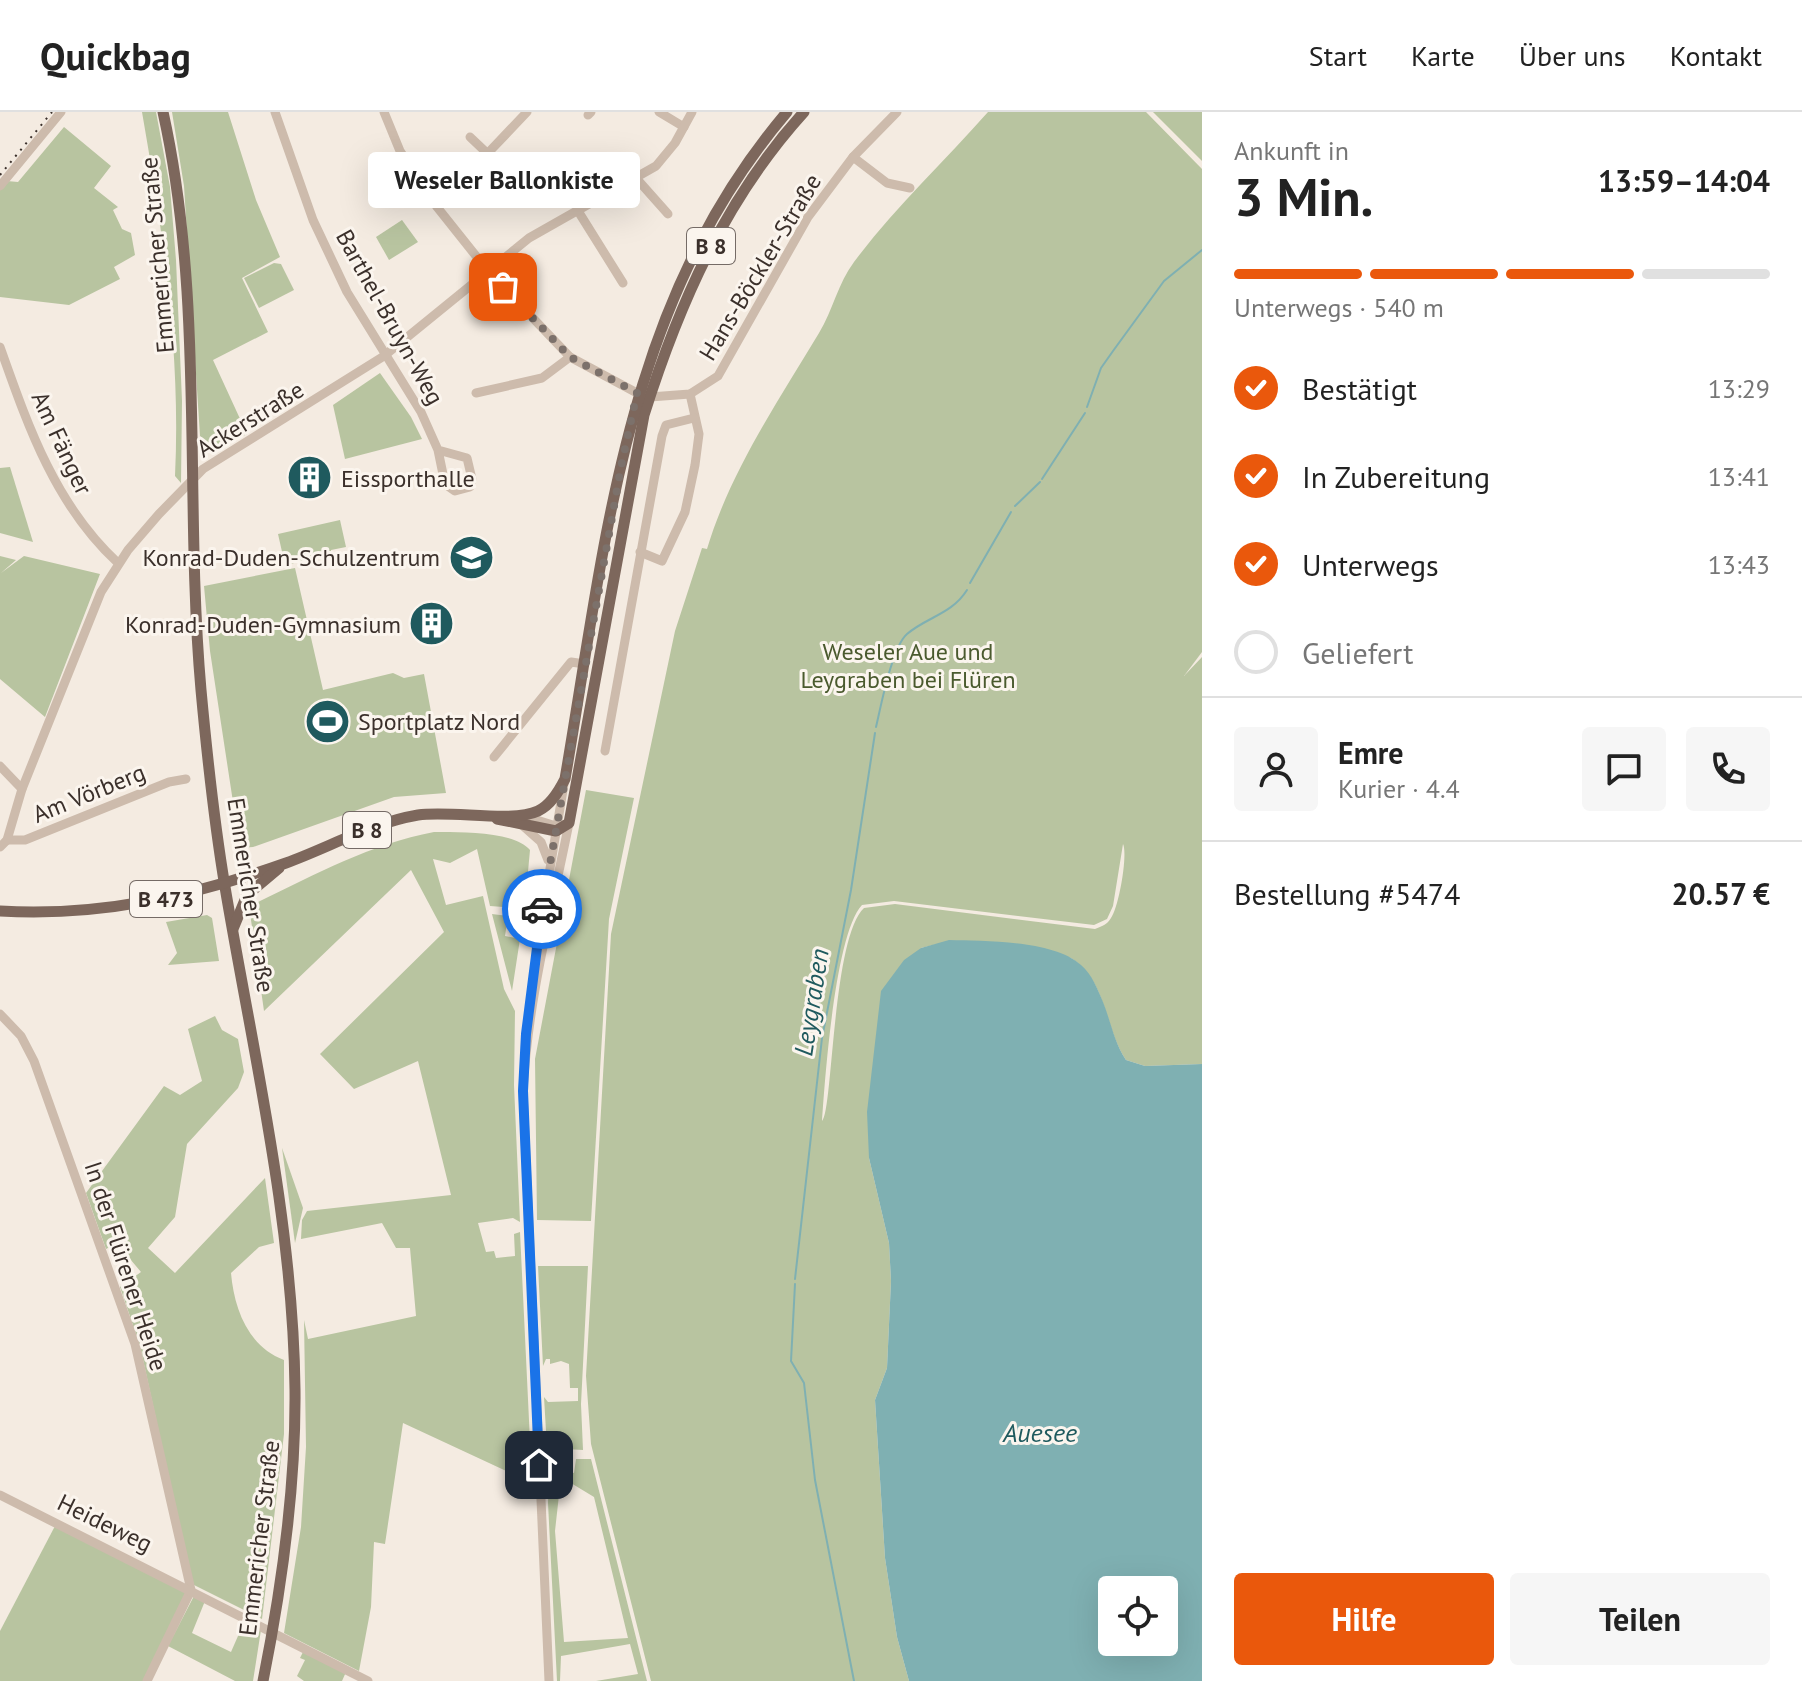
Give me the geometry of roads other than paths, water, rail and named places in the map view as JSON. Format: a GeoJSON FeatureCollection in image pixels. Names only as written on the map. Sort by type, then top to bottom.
{"type":"FeatureCollection","features":[{"type":"Feature","properties":{"kind":"main road","name":"Emmericher Straße"},"geometry":{"type":"LineString","coordinates":[[163,112],[177,187],[183,260],[194,598],[201,691],[224,883],[268,1127],[292,1330],[293,1449],[263,1681]]}},
{"type":"Feature","properties":{"kind":"main road","name":"B 8"},"geometry":{"type":"LineString","coordinates":[[565,779],[637,393],[669,305],[713,216],[787,112]]}},
{"type":"Feature","properties":{"kind":"main road","name":"B 8"},"geometry":{"type":"LineString","coordinates":[[224,883],[286,863],[381,824],[453,812],[562,829],[650,397],[691,284],[726,219],[804,112]]}},
{"type":"Feature","properties":{"kind":"main road"},"geometry":{"type":"LineString","coordinates":[[637,393],[650,397]]}},
{"type":"Feature","properties":{"kind":"main road"},"geometry":{"type":"LineString","coordinates":[[523,821],[547,806],[565,779]]}},
{"type":"Feature","properties":{"kind":"main road"},"geometry":{"type":"LineString","coordinates":[[233,929],[247,895],[286,863]]}},
{"type":"Feature","properties":{"kind":"main road","name":"B 473"},"geometry":{"type":"LineString","coordinates":[[0,911],[106,909],[224,883]]}},
{"type":"Feature","properties":{"kind":"street"},"geometry":{"type":"LineString","coordinates":[[0,186],[61,112]]}},
{"type":"Feature","properties":{"kind":"street","name":"Barthel-Bruyn-Weg"},"geometry":{"type":"LineString","coordinates":[[275,112],[313,220],[347,292],[421,412],[438,450],[448,487],[455,491],[470,487],[472,479],[467,458],[438,450]]}},
{"type":"Feature","properties":{"kind":"street"},"geometry":{"type":"LineString","coordinates":[[488,153],[527,112]]}},
{"type":"Feature","properties":{"kind":"street"},"geometry":{"type":"LineString","coordinates":[[659,112],[684,127]]}},
{"type":"Feature","properties":{"kind":"street","name":"Ackerstraße"},"geometry":{"type":"LineString","coordinates":[[4,844],[22,789],[101,592],[118,563],[159,514],[203,469],[384,356],[529,238],[636,178],[664,158],[692,112]]}},
{"type":"Feature","properties":{"kind":"street","name":"Hans-Böckler-Straße"},"geometry":{"type":"LineString","coordinates":[[690,394],[718,376],[730,360],[799,232],[853,157],[897,112]]}},
{"type":"Feature","properties":{"kind":"street"},"geometry":{"type":"LineString","coordinates":[[387,113],[400,151],[488,271],[570,357],[637,393]]}},
{"type":"Feature","properties":{"kind":"street"},"geometry":{"type":"LineString","coordinates":[[470,137],[509,174]]}},
{"type":"Feature","properties":{"kind":"street"},"geometry":{"type":"LineString","coordinates":[[853,157],[887,183],[910,188]]}},
{"type":"Feature","properties":{"kind":"street"},"geometry":{"type":"LineString","coordinates":[[636,178],[668,214]]}},
{"type":"Feature","properties":{"kind":"street"},"geometry":{"type":"LineString","coordinates":[[578,211],[623,283]]}},
{"type":"Feature","properties":{"kind":"street","name":"Am Fänger"},"geometry":{"type":"LineString","coordinates":[[0,347],[4,371],[63,500],[89,535],[118,563]]}},
{"type":"Feature","properties":{"kind":"street"},"geometry":{"type":"LineString","coordinates":[[476,393],[542,378],[570,357]]}},
{"type":"Feature","properties":{"kind":"street"},"geometry":{"type":"LineString","coordinates":[[640,552],[662,561],[678,531],[699,434],[690,394],[650,397]]}},
{"type":"Feature","properties":{"kind":"street"},"geometry":{"type":"LineString","coordinates":[[605,751],[666,425],[694,418]]}},
{"type":"Feature","properties":{"kind":"street"},"geometry":{"type":"LineString","coordinates":[[494,757],[571,662],[585,664]]}},
{"type":"Feature","properties":{"kind":"street"},"geometry":{"type":"LineString","coordinates":[[0,766],[22,789]]}},
{"type":"Feature","properties":{"kind":"street","name":"Am Vörberg"},"geometry":{"type":"LineString","coordinates":[[4,844],[25,840],[169,782],[186,779]]}},
{"type":"Feature","properties":{"kind":"street","name":"B 8"},"geometry":{"type":"LineString","coordinates":[[562,829],[565,779]]}},
{"type":"Feature","properties":{"kind":"street"},"geometry":{"type":"LineString","coordinates":[[523,821],[541,842],[550,870]]}},
{"type":"Feature","properties":{"kind":"street"},"geometry":{"type":"LineString","coordinates":[[535,978],[550,870],[562,829]]}},
{"type":"Feature","properties":{"kind":"street"},"geometry":{"type":"LineString","coordinates":[[549,1681],[523,1091],[526,1034],[562,829]]}},
{"type":"Feature","properties":{"kind":"street","name":"In der Flürener Heide"},"geometry":{"type":"LineString","coordinates":[[0,1014],[21,1036],[34,1061],[135,1344],[191,1590]]}},
{"type":"Feature","properties":{"kind":"street","name":"Heideweg"},"geometry":{"type":"LineString","coordinates":[[0,1495],[368,1681]]}},
{"type":"Feature","properties":{"kind":"street"},"geometry":{"type":"LineString","coordinates":[[147,1681],[191,1590]]}},
{"type":"Feature","properties":{"kind":"water","name":"Auesee"},"geometry":{"type":"Polygon","coordinates":[[[949,940],[999,942],[1054,951],[1081,965],[1094,982],[1126,1060],[1145,1066],[1202,1064],[1202,1681],[909,1681],[897,1637],[885,1558],[875,1400],[887,1368],[891,1281],[889,1243],[869,1158],[867,1112],[881,991],[904,960],[921,948],[949,940]]]}},
{"type":"Feature","properties":{"kind":"waterway","name":"Leygraben"},"geometry":{"type":"LineString","coordinates":[[1087,407],[1101,368],[1164,281],[1202,250]]}},
{"type":"Feature","properties":{"kind":"waterway","name":"Leygraben"},"geometry":{"type":"LineString","coordinates":[[1042,479],[1085,413]]}},
{"type":"Feature","properties":{"kind":"waterway","name":"Leygraben"},"geometry":{"type":"LineString","coordinates":[[1015,506],[1040,482]]}},
{"type":"Feature","properties":{"kind":"waterway","name":"Leygraben"},"geometry":{"type":"LineString","coordinates":[[970,583],[1011,512]]}},
{"type":"Feature","properties":{"kind":"waterway","name":"Leygraben"},"geometry":{"type":"LineString","coordinates":[[876,727],[888,678],[902,641],[915,628],[954,605],[967,590]]}},
{"type":"Feature","properties":{"kind":"waterway","name":"Leygraben"},"geometry":{"type":"LineString","coordinates":[[795,1279],[822,1038],[851,890],[875,733]]}},
{"type":"Feature","properties":{"kind":"waterway","name":"Leygraben"},"geometry":{"type":"LineString","coordinates":[[795,1284],[791,1361],[804,1383],[815,1480],[854,1681]]}},
{"type":"Feature","properties":{"kind":"railway"},"geometry":{"type":"LineString","coordinates":[[0,175],[52,112]]}},
{"type":"Feature","properties":{"kind":"place","name":"Weseler Ballonkiste"},"geometry":{"type":"Point","coordinates":[503,287]}},
{"type":"Feature","properties":{"kind":"place","name":"Eissporthalle"},"geometry":{"type":"Point","coordinates":[310,478]}},
{"type":"Feature","properties":{"kind":"place","name":"Konrad-Duden-Schulzentrum"},"geometry":{"type":"Point","coordinates":[471,557]}},
{"type":"Feature","properties":{"kind":"place","name":"Konrad-Duden-Gymnasium"},"geometry":{"type":"Point","coordinates":[432,624]}},
{"type":"Feature","properties":{"kind":"place","name":"Sportplatz Nord"},"geometry":{"type":"Point","coordinates":[327,721]}},
{"type":"Feature","properties":{"kind":"park label","name":"Weseler Aue und Leygraben bei Flüren"},"geometry":{"type":"Point","coordinates":[908,665]}}]}
